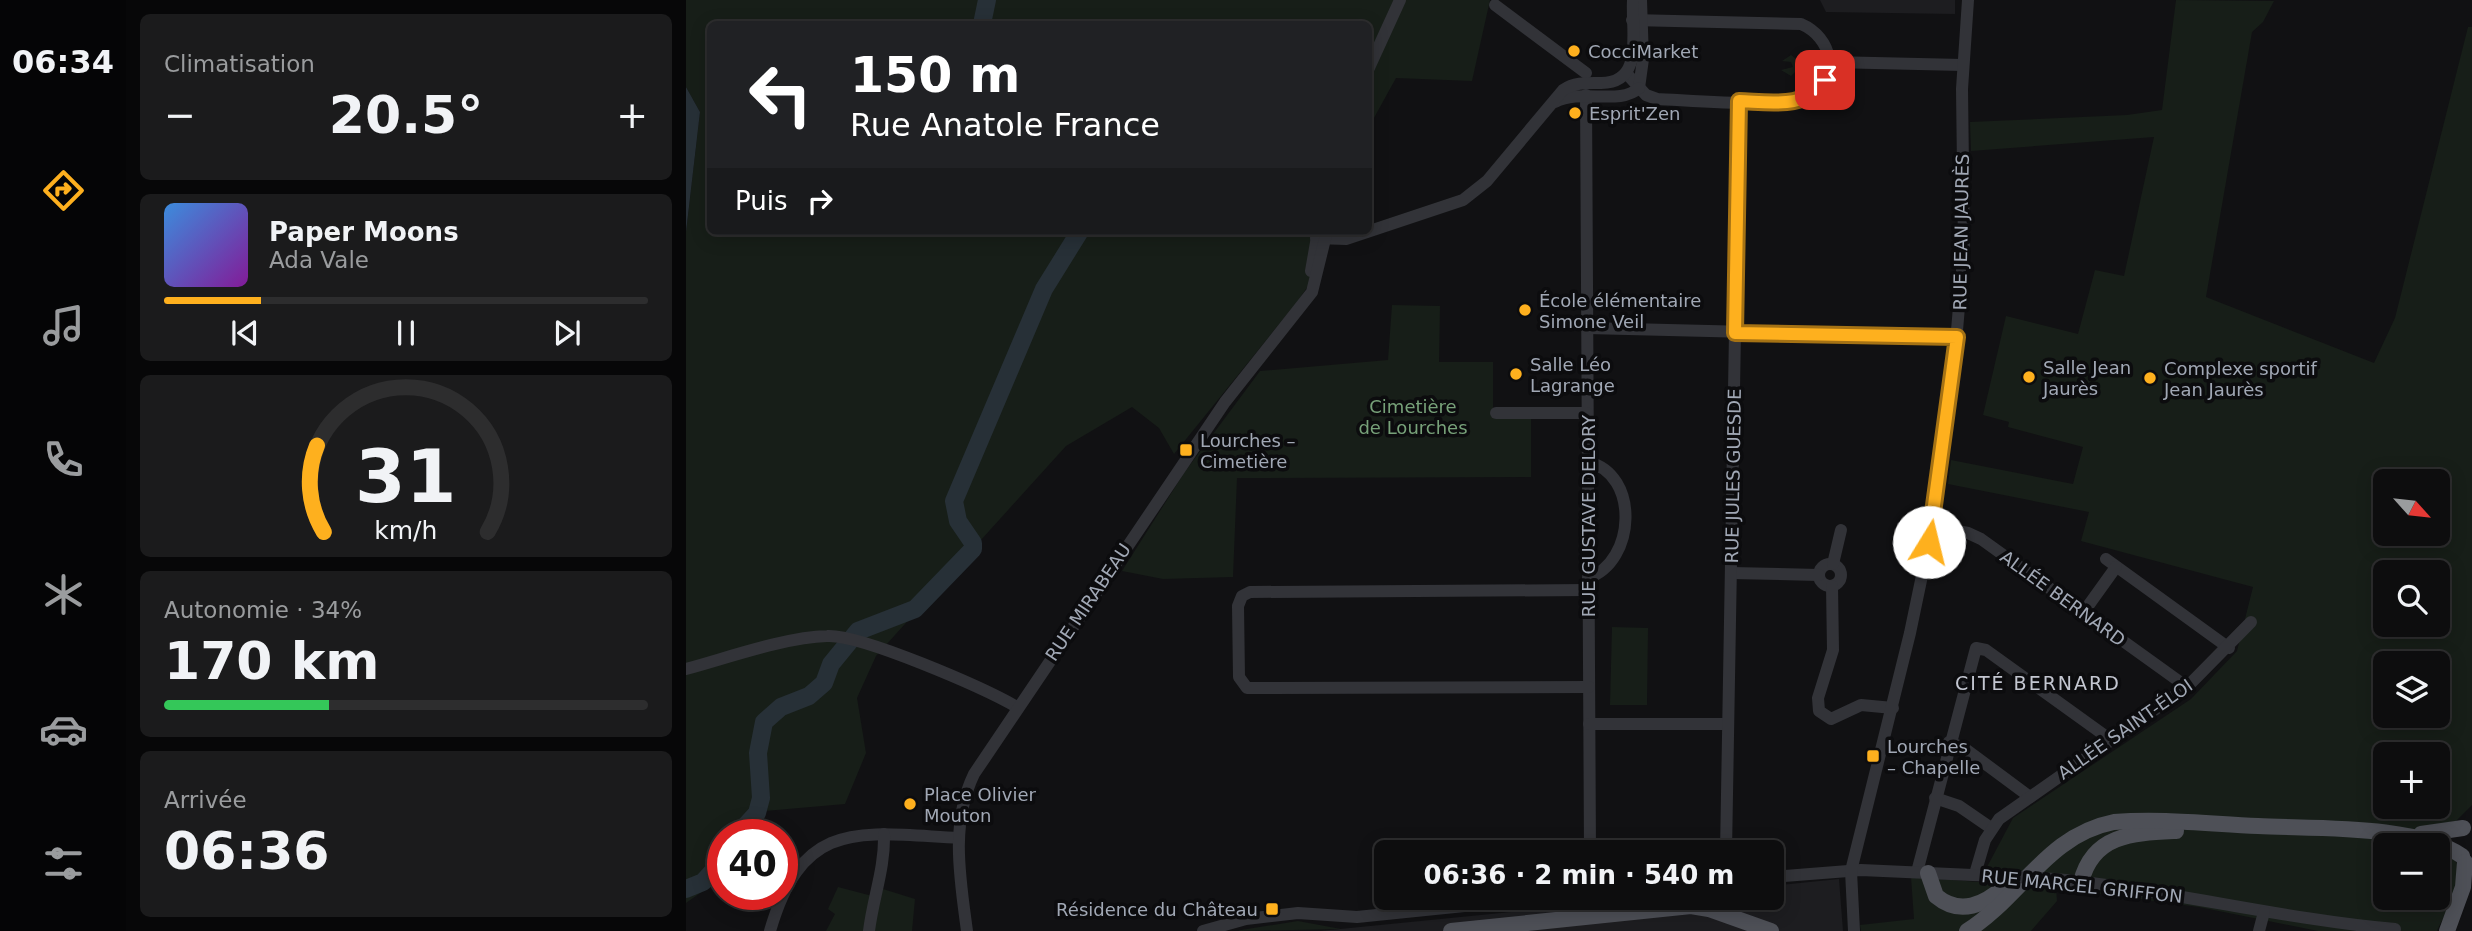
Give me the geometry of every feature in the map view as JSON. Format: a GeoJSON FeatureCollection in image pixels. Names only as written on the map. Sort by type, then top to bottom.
{"type":"FeatureCollection","features":[{"type":"Feature","properties":{"kind":"main road"},"geometry":{"type":"LineString","coordinates":[[1923,872],[1936,896],[1954,906],[1970,907],[1996,894],[2052,839],[2091,817],[2132,812],[2208,824]]}},
{"type":"Feature","properties":{"kind":"main road"},"geometry":{"type":"LineString","coordinates":[[1967,931],[1987,916],[2051,852],[2086,829],[2124,821],[2373,833]]}},
{"type":"Feature","properties":{"kind":"main road"},"geometry":{"type":"LineString","coordinates":[[2436,833],[2468,823]]}},
{"type":"Feature","properties":{"kind":"main road"},"geometry":{"type":"LineString","coordinates":[[2447,931],[2463,887],[2466,862],[2459,844],[2468,823]]}},
{"type":"Feature","properties":{"kind":"main road"},"geometry":{"type":"LineString","coordinates":[[2081,882],[2091,855],[2109,841],[2167,831],[2268,827]]}},
{"type":"Feature","properties":{"kind":"main road"},"geometry":{"type":"LineString","coordinates":[[2450,851],[2466,862]]}},
{"type":"Feature","properties":{"kind":"main road"},"geometry":{"type":"LineString","coordinates":[[2456,931],[2472,896]]}},
{"type":"Feature","properties":{"kind":"main road"},"geometry":{"type":"LineString","coordinates":[[1451,931],[1691,906],[1717,911],[1771,931]]}},
{"type":"Feature","properties":{"kind":"street"},"geometry":{"type":"LineString","coordinates":[[1372,61],[1400,0]]}},
{"type":"Feature","properties":{"kind":"street"},"geometry":{"type":"LineString","coordinates":[[1495,5],[1585,83],[1626,95],[1639,88],[1643,77],[1638,20],[1633,0]]}},
{"type":"Feature","properties":{"kind":"street"},"geometry":{"type":"LineString","coordinates":[[1372,228],[1446,208],[1469,197],[1487,181],[1550,105],[1569,96],[1585,83],[1614,83],[1627,75],[1641,0]]}},
{"type":"Feature","properties":{"kind":"street","name":"RUE JEAN JAURÈS"},"geometry":{"type":"LineString","coordinates":[[1848,931],[1848,871],[1893,708],[1931,526],[1957,337],[1964,247],[1963,65],[1969,0]]}},
{"type":"Feature","properties":{"kind":"street"},"geometry":{"type":"LineString","coordinates":[[1627,75],[1639,88],[1657,99],[1791,102],[1806,98],[1822,85],[1830,62],[1819,36],[1801,24],[1638,20]]}},
{"type":"Feature","properties":{"kind":"street"},"geometry":{"type":"LineString","coordinates":[[1830,62],[1963,65]]}},
{"type":"Feature","properties":{"kind":"street","name":"RUE GUSTAVE DELORY"},"geometry":{"type":"LineString","coordinates":[[1585,83],[1590,840]]}},
{"type":"Feature","properties":{"kind":"street","name":"RUE JULES GUESDE"},"geometry":{"type":"LineString","coordinates":[[1726,840],[1739,101]]}},
{"type":"Feature","properties":{"kind":"street"},"geometry":{"type":"LineString","coordinates":[[1322,235],[1346,239],[1352,235]]}},
{"type":"Feature","properties":{"kind":"street","name":"RUE MIRABEAU"},"geometry":{"type":"LineString","coordinates":[[967,931],[958,838],[968,787],[1017,707],[1225,402],[1301,305],[1308,289],[1322,235]]}},
{"type":"Feature","properties":{"kind":"street"},"geometry":{"type":"LineString","coordinates":[[1587,328],[1957,337]]}},
{"type":"Feature","properties":{"kind":"street"},"geometry":{"type":"LineString","coordinates":[[1496,413],[1587,413]]}},
{"type":"Feature","properties":{"kind":"street"},"geometry":{"type":"LineString","coordinates":[[1588,462],[1616,482],[1623,501],[1625,518],[1623,538],[1616,553],[1588,584],[1250,592],[1242,596],[1238,606],[1239,677],[1247,688],[1589,687]]}},
{"type":"Feature","properties":{"kind":"street","name":"ALLÉE BERNARD"},"geometry":{"type":"LineString","coordinates":[[1931,526],[1976,536],[2187,687]]}},
{"type":"Feature","properties":{"kind":"street"},"geometry":{"type":"LineString","coordinates":[[1833,564],[1841,530]]}},
{"type":"Feature","properties":{"kind":"street"},"geometry":{"type":"LineString","coordinates":[[2083,613],[2111,563],[2229,648]]}},
{"type":"Feature","properties":{"kind":"street"},"geometry":{"type":"LineString","coordinates":[[1833,564],[1841,574],[1839,582],[1832,586],[1822,583],[1819,575],[1822,567],[1833,564]]}},
{"type":"Feature","properties":{"kind":"street"},"geometry":{"type":"LineString","coordinates":[[1731,573],[1819,575]]}},
{"type":"Feature","properties":{"kind":"street"},"geometry":{"type":"LineString","coordinates":[[1832,586],[1833,650],[1818,698],[1819,711],[1831,719],[1860,705],[1893,708]]}},
{"type":"Feature","properties":{"kind":"street","name":"ALLÉE SAINT-ÉLOI"},"geometry":{"type":"LineString","coordinates":[[1975,874],[1979,853],[1991,828],[2030,797],[2187,687],[2229,648],[2251,622]]}},
{"type":"Feature","properties":{"kind":"street"},"geometry":{"type":"LineString","coordinates":[[686,669],[809,638],[841,636],[862,641],[1017,707]]}},
{"type":"Feature","properties":{"kind":"street"},"geometry":{"type":"LineString","coordinates":[[1923,872],[1949,742],[1972,653],[1978,647],[1986,650],[2111,740]]}},
{"type":"Feature","properties":{"kind":"street"},"geometry":{"type":"LineString","coordinates":[[1589,724],[1728,724]]}},
{"type":"Feature","properties":{"kind":"street"},"geometry":{"type":"LineString","coordinates":[[1949,742],[1964,748],[2030,797]]}},
{"type":"Feature","properties":{"kind":"street"},"geometry":{"type":"LineString","coordinates":[[1936,798],[1954,804],[1991,828]]}},
{"type":"Feature","properties":{"kind":"street"},"geometry":{"type":"LineString","coordinates":[[770,931],[791,881],[814,851],[847,836],[884,834],[958,838]]}},
{"type":"Feature","properties":{"kind":"street"},"geometry":{"type":"LineString","coordinates":[[869,931],[873,897],[884,863],[884,834]]}},
{"type":"Feature","properties":{"kind":"street"},"geometry":{"type":"LineString","coordinates":[[1848,871],[1854,931]]}},
{"type":"Feature","properties":{"kind":"street","name":"RUE MARCEL GRIFFON"},"geometry":{"type":"LineString","coordinates":[[1784,876],[1848,871],[2056,879],[2154,890],[2326,923],[2395,929]]}},
{"type":"Feature","properties":{"kind":"street"},"geometry":{"type":"LineString","coordinates":[[1203,931],[1246,919],[1304,913],[1357,917],[1426,910]]}},
{"type":"Feature","properties":{"kind":"street"},"geometry":{"type":"LineString","coordinates":[[2259,931],[2264,912]]}},
{"type":"Feature","properties":{"kind":"shaded area"},"geometry":{"type":"Polygon","coordinates":[[[1820,0],[1955,0],[1955,14],[1826,12],[1820,0]]]}},
{"type":"Feature","properties":{"kind":"shaded area"},"geometry":{"type":"Polygon","coordinates":[[[686,87],[700,112],[686,232],[686,87]]]}},
{"type":"Feature","properties":{"kind":"shaded area"},"geometry":{"type":"Polygon","coordinates":[[[1839,879],[1843,931],[1320,931],[1530,910],[1784,910],[1784,885],[1839,879]]]}},
{"type":"Feature","properties":{"kind":"green space"},"geometry":{"type":"Polygon","coordinates":[[[686,0],[1490,0],[1472,81],[1396,78],[1372,122],[1372,21],[707,21],[707,235],[1330,235],[1324,263],[1297,302],[1174,454],[1159,428],[1132,407],[1066,446],[876,656],[857,698],[866,753],[845,804],[765,811],[760,819],[707,819],[707,888],[686,903],[686,232],[700,112],[686,87],[686,0]]]}},
{"type":"Feature","properties":{"kind":"green space"},"geometry":{"type":"Polygon","coordinates":[[[2176,0],[2274,1],[2263,22],[2252,32],[2206,297],[2374,363],[2395,318],[2468,27],[2472,27],[2472,805],[2456,821],[2433,825],[2433,833],[2373,833],[2373,910],[2447,910],[2437,931],[2318,931],[2199,907],[2056,888],[2057,901],[2031,931],[1861,931],[1860,925],[1914,919],[1911,877],[1979,882],[2013,818],[2191,699],[2237,651],[2253,587],[2081,541],[2089,512],[1948,484],[1951,460],[2073,484],[2083,447],[2008,427],[2009,422],[1983,415],[2006,316],[2078,334],[2095,270],[2124,276],[2154,137],[1971,151],[1970,122],[2127,115],[2162,110],[2176,0]]]}},
{"type":"Feature","properties":{"kind":"green space"},"geometry":{"type":"Polygon","coordinates":[[[1791,55],[1799,61],[1800,67],[1791,76],[1781,70],[1793,67],[1791,62],[1782,61],[1791,55]]]}},
{"type":"Feature","properties":{"kind":"green space","name":"Cimetière de Lourches"},"geometry":{"type":"Polygon","coordinates":[[[1392,305],[1440,306],[1439,362],[1493,362],[1493,418],[1531,419],[1531,477],[1237,478],[1233,577],[1163,579],[1122,571],[1184,473],[1260,371],[1388,360],[1392,305]]]}},
{"type":"Feature","properties":{"kind":"green space"},"geometry":{"type":"Polygon","coordinates":[[[1612,627],[1648,628],[1647,705],[1610,705],[1612,627]]]}},
{"type":"Feature","properties":{"kind":"green space"},"geometry":{"type":"Polygon","coordinates":[[[2450,856],[2455,858],[2458,867],[2450,903],[2450,856]]]}},
{"type":"Feature","properties":{"kind":"green space"},"geometry":{"type":"Polygon","coordinates":[[[838,887],[880,898],[883,889],[915,899],[912,931],[826,931],[835,914],[828,909],[838,887]]]}},
{"type":"Feature","properties":{"kind":"green space"},"geometry":{"type":"Polygon","coordinates":[[[1298,921],[1341,929],[1238,931],[1241,930],[1298,921]]]}},
{"type":"Feature","properties":{"kind":"waterway"},"geometry":{"type":"LineString","coordinates":[[983,21],[987,0]]}},
{"type":"Feature","properties":{"kind":"waterway"},"geometry":{"type":"LineString","coordinates":[[752,819],[757,813],[761,798],[758,753],[764,722],[781,707],[809,696],[824,683],[831,664],[858,631],[915,609],[973,549],[973,543],[958,521],[954,501],[1044,289],[1078,235]]}},
{"type":"Feature","properties":{"kind":"waterway"},"geometry":{"type":"LineString","coordinates":[[686,889],[707,878]]}},
{"type":"Feature","properties":{"kind":"place","name":"CocciMarket"},"geometry":{"type":"Point","coordinates":[1574,51]}},
{"type":"Feature","properties":{"kind":"place","name":"Esprit'Zen"},"geometry":{"type":"Point","coordinates":[1575,113]}},
{"type":"Feature","properties":{"kind":"place","name":"École élémentaire Simone Veil"},"geometry":{"type":"Point","coordinates":[1525,310]}},
{"type":"Feature","properties":{"kind":"place","name":"Salle Léo Lagrange"},"geometry":{"type":"Point","coordinates":[1516,374]}},
{"type":"Feature","properties":{"kind":"place","name":"Salle Jean Jaurès"},"geometry":{"type":"Point","coordinates":[2029,377]}},
{"type":"Feature","properties":{"kind":"place","name":"Complexe sportif Jean Jaurès"},"geometry":{"type":"Point","coordinates":[2150,378]}},
{"type":"Feature","properties":{"kind":"place","name":"Lourches – Cimetière"},"geometry":{"type":"Point","coordinates":[1186,450]}},
{"type":"Feature","properties":{"kind":"place","name":"Lourches – Chapelle"},"geometry":{"type":"Point","coordinates":[1873,756]}},
{"type":"Feature","properties":{"kind":"place","name":"Place Olivier Mouton"},"geometry":{"type":"Point","coordinates":[910,804]}},
{"type":"Feature","properties":{"kind":"place","name":"Résidence du Château"},"geometry":{"type":"Point","coordinates":[1272,909]}},
{"type":"Feature","properties":{"kind":"district","name":"CITÉ BERNARD"},"geometry":{"type":"Point","coordinates":[2038,683]}},
{"type":"Feature","properties":{"kind":"route"},"geometry":{"type":"LineString","coordinates":[[1825,80],[1815,93],[1801,100],[1739,101],[1735,333],[1957,337],[1929,542]]}}]}
